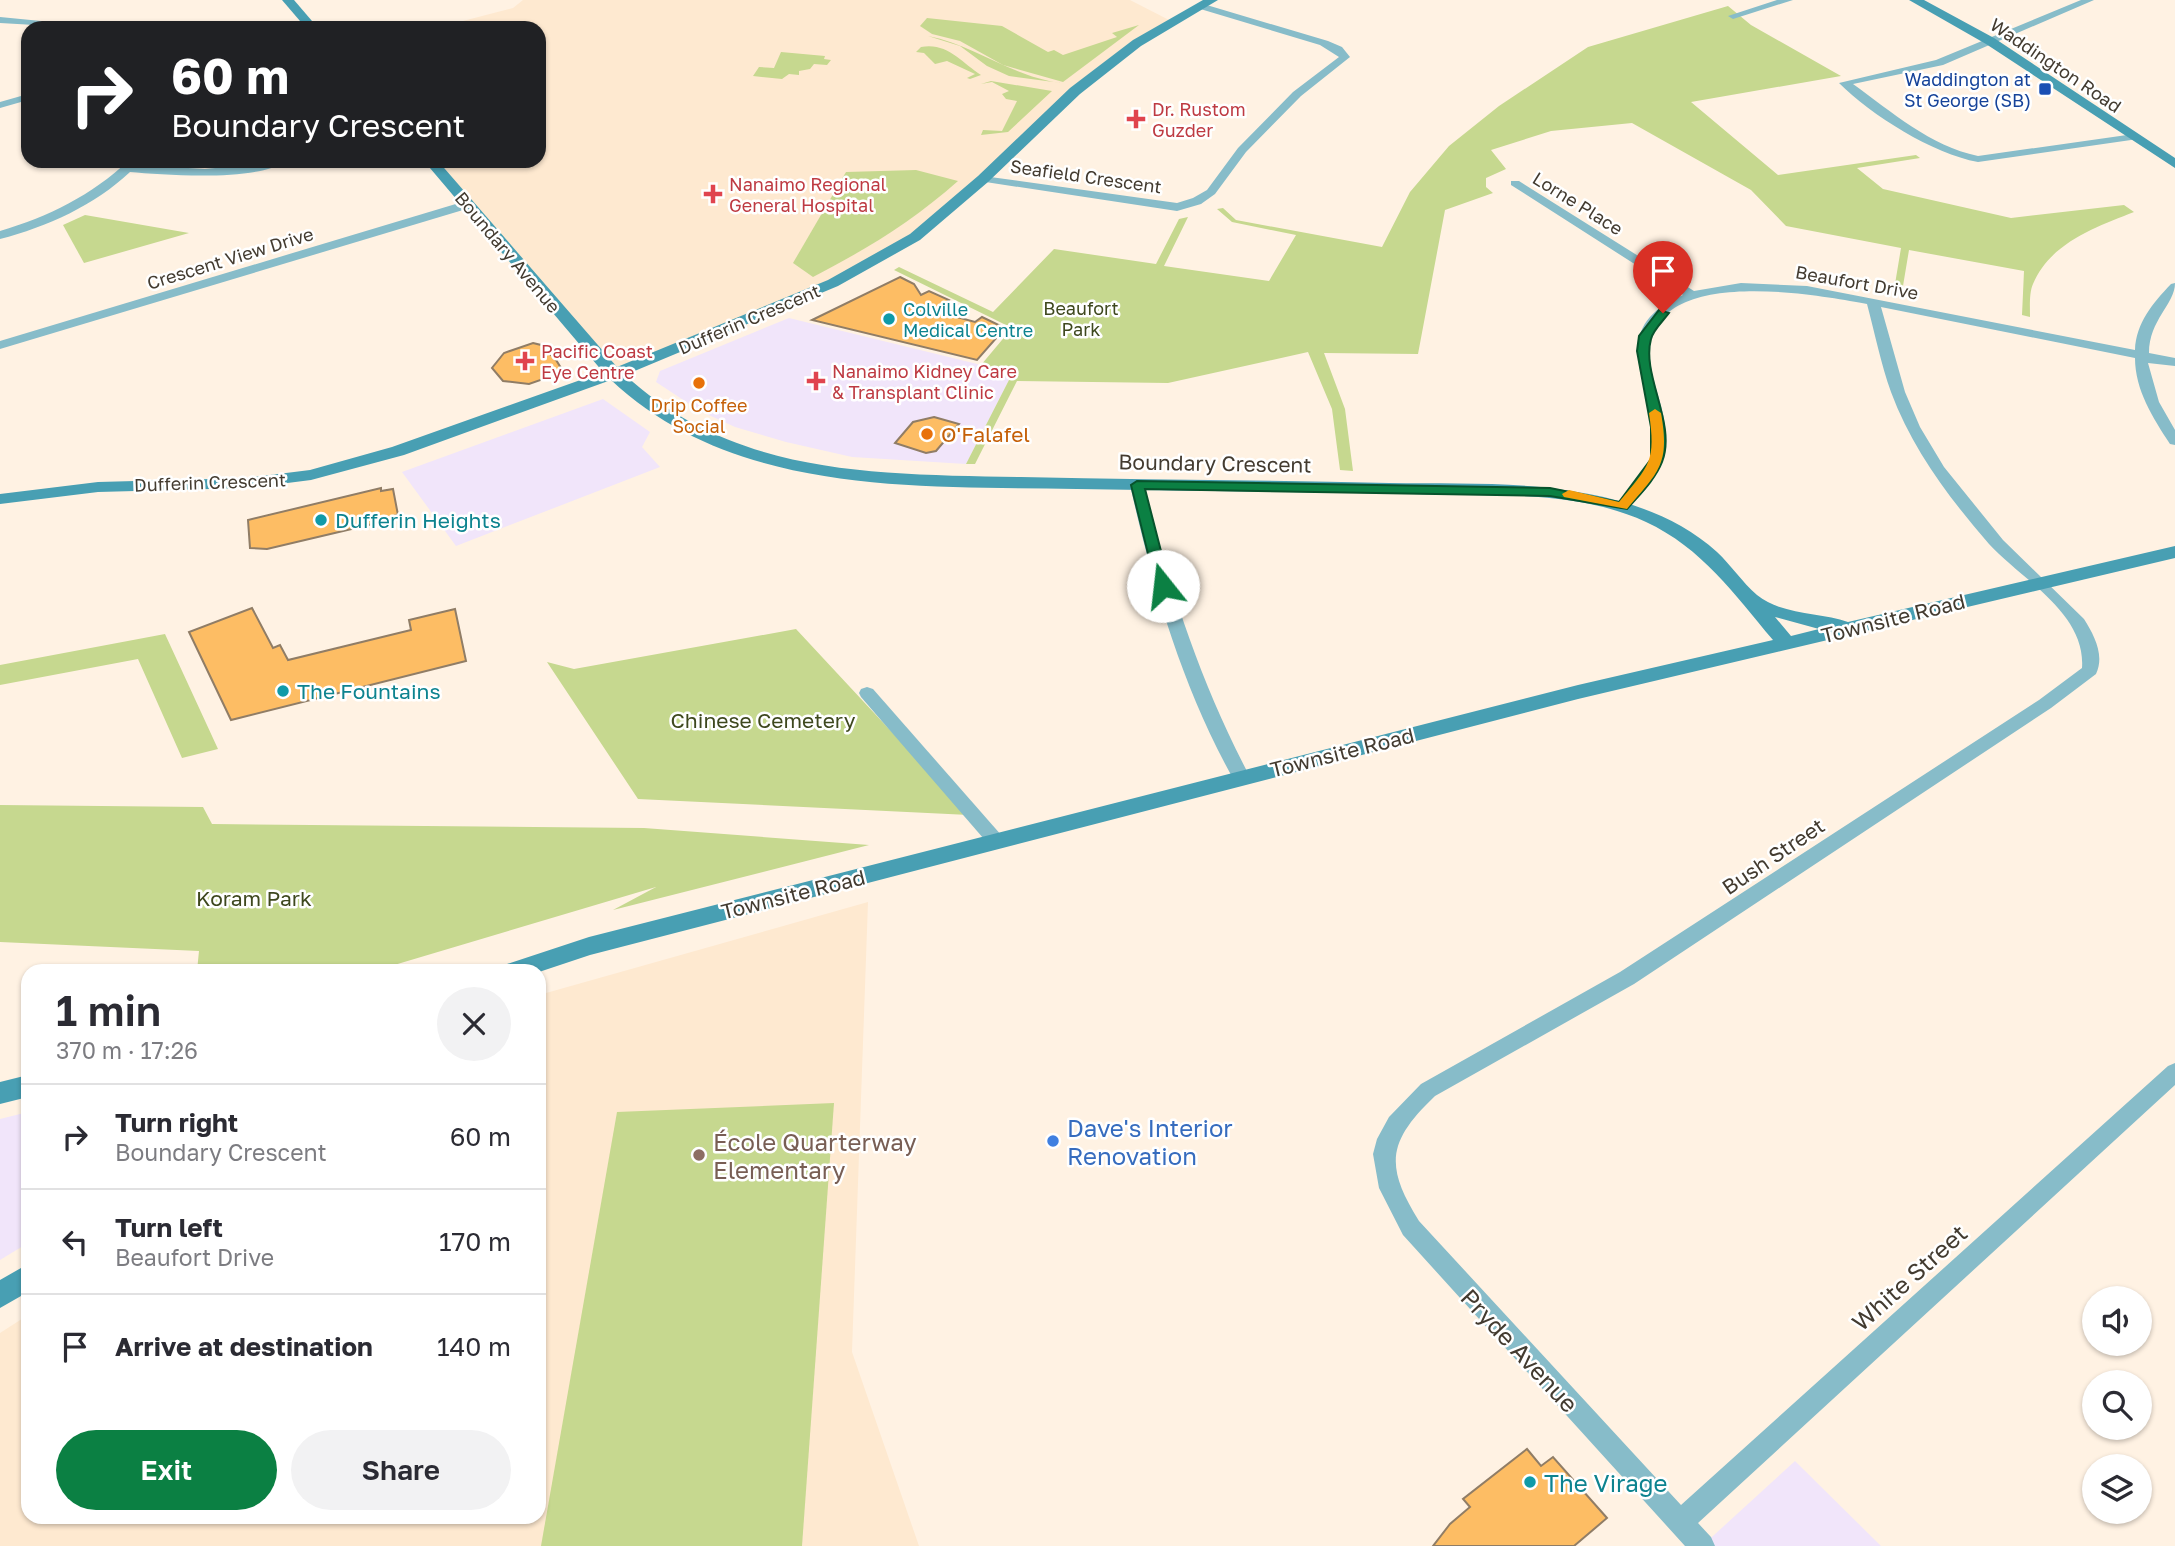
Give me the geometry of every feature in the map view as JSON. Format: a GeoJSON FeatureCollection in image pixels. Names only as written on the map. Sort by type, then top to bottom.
{"type":"FeatureCollection","features":[{"type":"Feature","properties":{"kind":"street"},"geometry":{"type":"LineString","coordinates":[[288,0],[306,21]]}},
{"type":"Feature","properties":{"kind":"street"},"geometry":{"type":"LineString","coordinates":[[1732,16],[1788,0]]}},
{"type":"Feature","properties":{"kind":"street","name":"Waddington Road"},"geometry":{"type":"LineString","coordinates":[[1915,0],[1990,41],[2175,164]]}},
{"type":"Feature","properties":{"kind":"street"},"geometry":{"type":"LineString","coordinates":[[2090,0],[1939,63],[1844,83],[1943,150],[1964,158],[1978,159],[2134,137]]}},
{"type":"Feature","properties":{"kind":"street","name":"Dufferin Crescent"},"geometry":{"type":"LineString","coordinates":[[0,499],[98,487],[247,484],[312,475],[386,455],[614,374],[852,274],[915,236],[983,179],[1075,91],[1137,43],[1206,3]]}},
{"type":"Feature","properties":{"kind":"street","name":"Seafield Crescent"},"geometry":{"type":"LineString","coordinates":[[983,179],[1177,207],[1197,201],[1211,192],[1242,150],[1297,94],[1345,57],[1339,49],[1324,43],[1206,3]]}},
{"type":"Feature","properties":{"kind":"street"},"geometry":{"type":"LineString","coordinates":[[0,20],[21,22]]}},
{"type":"Feature","properties":{"kind":"street"},"geometry":{"type":"LineString","coordinates":[[0,105],[21,99]]}},
{"type":"Feature","properties":{"kind":"street"},"geometry":{"type":"LineString","coordinates":[[0,235],[65,212],[126,168]]}},
{"type":"Feature","properties":{"kind":"street"},"geometry":{"type":"LineString","coordinates":[[156,168],[192,174],[250,168]]}},
{"type":"Feature","properties":{"kind":"street","name":"Boundary Avenue"},"geometry":{"type":"LineString","coordinates":[[437,168],[517,265],[614,374]]}},
{"type":"Feature","properties":{"kind":"street","name":"Lorne Place"},"geometry":{"type":"LineString","coordinates":[[1515,183],[1693,296]]}},
{"type":"Feature","properties":{"kind":"street","name":"Crescent View Drive"},"geometry":{"type":"LineString","coordinates":[[0,345],[469,204]]}},
{"type":"Feature","properties":{"kind":"street","name":"Beaufort Drive"},"geometry":{"type":"LineString","coordinates":[[1622,506],[1650,474],[1660,444],[1644,359],[1645,336],[1663,313],[1693,296],[1738,287],[1807,289],[2175,362]]}},
{"type":"Feature","properties":{"kind":"street"},"geometry":{"type":"LineString","coordinates":[[2175,287],[2158,305],[2145,333],[2140,355],[2142,375],[2153,407],[2175,441]]}},
{"type":"Feature","properties":{"kind":"street","name":"Bush Street"},"geometry":{"type":"LineString","coordinates":[[1390,1131],[1402,1112],[1428,1090],[1637,971],[2081,679],[2090,670],[2092,661],[2084,631],[1982,527],[1934,463],[1902,402],[1873,302]]}},
{"type":"Feature","properties":{"kind":"street","name":"Boundary Crescent"},"geometry":{"type":"LineString","coordinates":[[614,374],[648,404],[683,427],[742,452],[799,467],[893,480],[1550,492],[1622,506],[1681,534],[1703,549],[1787,644]]}},
{"type":"Feature","properties":{"kind":"street"},"geometry":{"type":"LineString","coordinates":[[1137,485],[1156,564],[1183,651],[1209,713],[1241,777]]}},
{"type":"Feature","properties":{"kind":"street","name":"Townsite Road"},"geometry":{"type":"LineString","coordinates":[[536,964],[589,946],[1578,692],[2175,552]]}},
{"type":"Feature","properties":{"kind":"street"},"geometry":{"type":"LineString","coordinates":[[1750,600],[1797,619],[1854,628]]}},
{"type":"Feature","properties":{"kind":"street"},"geometry":{"type":"LineString","coordinates":[[867,693],[996,841]]}},
{"type":"Feature","properties":{"kind":"street","name":"White Street"},"geometry":{"type":"LineString","coordinates":[[1681,1522],[2175,1072]]}},
{"type":"Feature","properties":{"kind":"street"},"geometry":{"type":"LineString","coordinates":[[0,1093],[21,1088]]}},
{"type":"Feature","properties":{"kind":"street","name":"Pryde Avenue"},"geometry":{"type":"LineString","coordinates":[[1390,1131],[1384,1150],[1386,1183],[1411,1228],[1703,1546]]}},
{"type":"Feature","properties":{"kind":"street"},"geometry":{"type":"LineString","coordinates":[[0,1295],[21,1282]]}},
{"type":"Feature","properties":{"kind":"shaded area","name":"Nanaimo Regional General Hospital"},"geometry":{"type":"Polygon","coordinates":[[[523,0],[1130,0],[1173,22],[1137,43],[959,201],[866,266],[613,374],[437,168],[546,168],[546,21],[463,21],[513,8],[523,0]]]}},
{"type":"Feature","properties":{"kind":"shaded area"},"geometry":{"type":"Polygon","coordinates":[[[789,318],[1006,371],[1009,380],[966,464],[852,457],[786,442],[735,427],[700,411],[656,382],[660,371],[789,318]]]}},
{"type":"Feature","properties":{"kind":"shaded area"},"geometry":{"type":"Polygon","coordinates":[[[603,399],[650,432],[642,447],[660,467],[456,546],[402,472],[603,399]]]}},
{"type":"Feature","properties":{"kind":"shaded area","name":"École Quarterway Elementary"},"geometry":{"type":"Polygon","coordinates":[[[868,902],[852,1352],[919,1546],[0,1546],[0,1333],[21,1320],[21,1524],[546,1524],[546,993],[868,902]]]}},
{"type":"Feature","properties":{"kind":"shaded area"},"geometry":{"type":"Polygon","coordinates":[[[21,1114],[21,1247],[0,1260],[0,1119],[21,1114]]]}},
{"type":"Feature","properties":{"kind":"shaded area"},"geometry":{"type":"Polygon","coordinates":[[[1795,1461],[1881,1546],[1702,1546],[1795,1461]]]}},
{"type":"Feature","properties":{"kind":"green space","name":"Beaufort Park"},"geometry":{"type":"Polygon","coordinates":[[[1728,6],[1751,25],[1841,76],[1691,102],[1778,175],[1916,155],[1920,158],[1857,168],[1883,189],[2011,218],[2124,205],[2134,212],[2076,238],[2051,258],[2032,288],[2030,317],[2022,315],[2024,271],[1909,250],[1902,292],[1894,290],[1901,248],[1786,226],[1751,190],[1632,123],[1551,131],[1491,150],[1506,169],[1486,178],[1486,187],[1493,193],[1445,210],[1418,354],[1324,353],[1345,409],[1353,471],[1340,470],[1332,409],[1308,352],[1168,383],[1017,381],[975,464],[966,464],[1009,380],[1006,371],[981,365],[1012,328],[894,270],[899,267],[993,312],[1054,249],[1156,264],[1179,219],[1188,217],[1164,266],[1269,281],[1296,235],[1232,222],[1217,209],[1223,208],[1236,220],[1382,247],[1410,192],[1449,146],[1499,106],[1588,47],[1728,6]]]}},
{"type":"Feature","properties":{"kind":"green space"},"geometry":{"type":"Polygon","coordinates":[[[927,18],[1002,26],[1048,52],[1054,50],[1063,55],[1117,37],[1112,33],[1139,25],[1063,82],[1003,65],[960,41],[932,34],[920,26],[927,18]]]}},
{"type":"Feature","properties":{"kind":"green space"},"geometry":{"type":"Polygon","coordinates":[[[928,36],[961,46],[1025,74],[1061,83],[1009,76],[987,66],[960,46],[928,36]]]}},
{"type":"Feature","properties":{"kind":"green space"},"geometry":{"type":"Polygon","coordinates":[[[921,47],[939,47],[946,50],[981,75],[970,79],[967,78],[975,74],[947,61],[935,64],[924,53],[916,52],[921,47]]]}},
{"type":"Feature","properties":{"kind":"green space"},"geometry":{"type":"Polygon","coordinates":[[[781,52],[825,56],[824,59],[831,60],[827,65],[814,64],[810,69],[799,71],[799,75],[789,74],[782,79],[753,76],[759,67],[774,68],[781,52]]]}},
{"type":"Feature","properties":{"kind":"green space"},"geometry":{"type":"Polygon","coordinates":[[[991,81],[1052,91],[1008,132],[981,135],[983,130],[1002,131],[1017,101],[1006,99],[1002,94],[1009,91],[992,82],[981,84],[991,81]]]}},
{"type":"Feature","properties":{"kind":"green space"},"geometry":{"type":"Polygon","coordinates":[[[916,170],[958,181],[889,233],[813,277],[793,263],[846,172],[916,170]]]}},
{"type":"Feature","properties":{"kind":"green space"},"geometry":{"type":"Polygon","coordinates":[[[85,215],[189,233],[84,263],[63,225],[85,215]]]}},
{"type":"Feature","properties":{"kind":"green space","name":"Chinese Cemetery"},"geometry":{"type":"Polygon","coordinates":[[[796,629],[969,815],[638,799],[547,662],[574,669],[796,629]]]}},
{"type":"Feature","properties":{"kind":"green space"},"geometry":{"type":"Polygon","coordinates":[[[165,634],[218,749],[182,758],[138,659],[0,685],[0,665],[165,634]]]}},
{"type":"Feature","properties":{"kind":"green space","name":"Koram Park"},"geometry":{"type":"Polygon","coordinates":[[[0,805],[203,807],[212,824],[644,828],[869,845],[613,910],[656,887],[398,964],[198,964],[199,951],[0,942],[0,805]]]}},
{"type":"Feature","properties":{"kind":"green space"},"geometry":{"type":"Polygon","coordinates":[[[834,1103],[802,1546],[541,1546],[617,1112],[834,1103]]]}},
{"type":"Feature","properties":{"kind":"building","name":"Colville Medical Centre"},"geometry":{"type":"Polygon","coordinates":[[[900,277],[914,284],[921,295],[929,291],[949,300],[938,312],[975,322],[982,317],[1005,328],[977,360],[812,320],[900,277]]]}},
{"type":"Feature","properties":{"kind":"building","name":"Pacific Coast Eye Centre"},"geometry":{"type":"Polygon","coordinates":[[[533,343],[541,345],[561,368],[555,375],[529,384],[503,381],[492,368],[504,353],[533,343]]]}},
{"type":"Feature","properties":{"kind":"building","name":"O'Falafel"},"geometry":{"type":"Polygon","coordinates":[[[934,417],[959,424],[936,451],[926,453],[895,443],[913,422],[934,417]]]}},
{"type":"Feature","properties":{"kind":"building","name":"Dufferin Heights"},"geometry":{"type":"Polygon","coordinates":[[[381,488],[381,491],[393,489],[398,515],[393,516],[394,519],[267,549],[250,548],[248,520],[381,488]]]}},
{"type":"Feature","properties":{"kind":"building","name":"The Fountains"},"geometry":{"type":"Polygon","coordinates":[[[252,608],[273,648],[280,645],[288,660],[411,630],[409,620],[455,609],[466,661],[231,720],[189,632],[252,608]]]}},
{"type":"Feature","properties":{"kind":"building","name":"The Virage"},"geometry":{"type":"Polygon","coordinates":[[[1527,1449],[1541,1466],[1553,1457],[1607,1518],[1574,1546],[1433,1546],[1450,1524],[1470,1507],[1463,1499],[1527,1449]]]}},
{"type":"Feature","properties":{"kind":"slow traffic"},"geometry":{"type":"LineString","coordinates":[[1569,494],[1622,506],[1650,474],[1657,459],[1660,444],[1655,413]]}},
{"type":"Feature","properties":{"kind":"place","name":"Waddington at St George (SB)"},"geometry":{"type":"Point","coordinates":[2045,89]}},
{"type":"Feature","properties":{"kind":"place","name":"Dr. Rustom Guzder"},"geometry":{"type":"Point","coordinates":[1136,119]}},
{"type":"Feature","properties":{"kind":"place","name":"Nanaimo Regional General Hospital"},"geometry":{"type":"Point","coordinates":[713,194]}},
{"type":"Feature","properties":{"kind":"place","name":"Colville Medical Centre"},"geometry":{"type":"Point","coordinates":[889,319]}},
{"type":"Feature","properties":{"kind":"place","name":"Pacific Coast Eye Centre"},"geometry":{"type":"Point","coordinates":[525,361]}},
{"type":"Feature","properties":{"kind":"place","name":"Nanaimo Kidney Care & Transplant Clinic"},"geometry":{"type":"Point","coordinates":[816,381]}},
{"type":"Feature","properties":{"kind":"place","name":"Drip Coffee Social"},"geometry":{"type":"Point","coordinates":[699,383]}},
{"type":"Feature","properties":{"kind":"place","name":"O'Falafel"},"geometry":{"type":"Point","coordinates":[927,434]}},
{"type":"Feature","properties":{"kind":"place","name":"Dufferin Heights"},"geometry":{"type":"Point","coordinates":[321,520]}},
{"type":"Feature","properties":{"kind":"place","name":"The Fountains"},"geometry":{"type":"Point","coordinates":[283,691]}},
{"type":"Feature","properties":{"kind":"place","name":"Dave's Interior Renovation"},"geometry":{"type":"Point","coordinates":[1053,1141]}},
{"type":"Feature","properties":{"kind":"place","name":"École Quarterway Elementary"},"geometry":{"type":"Point","coordinates":[699,1155]}},
{"type":"Feature","properties":{"kind":"place","name":"The Virage"},"geometry":{"type":"Point","coordinates":[1530,1482]}},
{"type":"Feature","properties":{"kind":"route"},"geometry":{"type":"LineString","coordinates":[[1163,586],[1137,485],[1550,492],[1593,498],[1622,506],[1650,474],[1657,459],[1660,444],[1658,427],[1643,351],[1645,336],[1663,313]]}}]}
